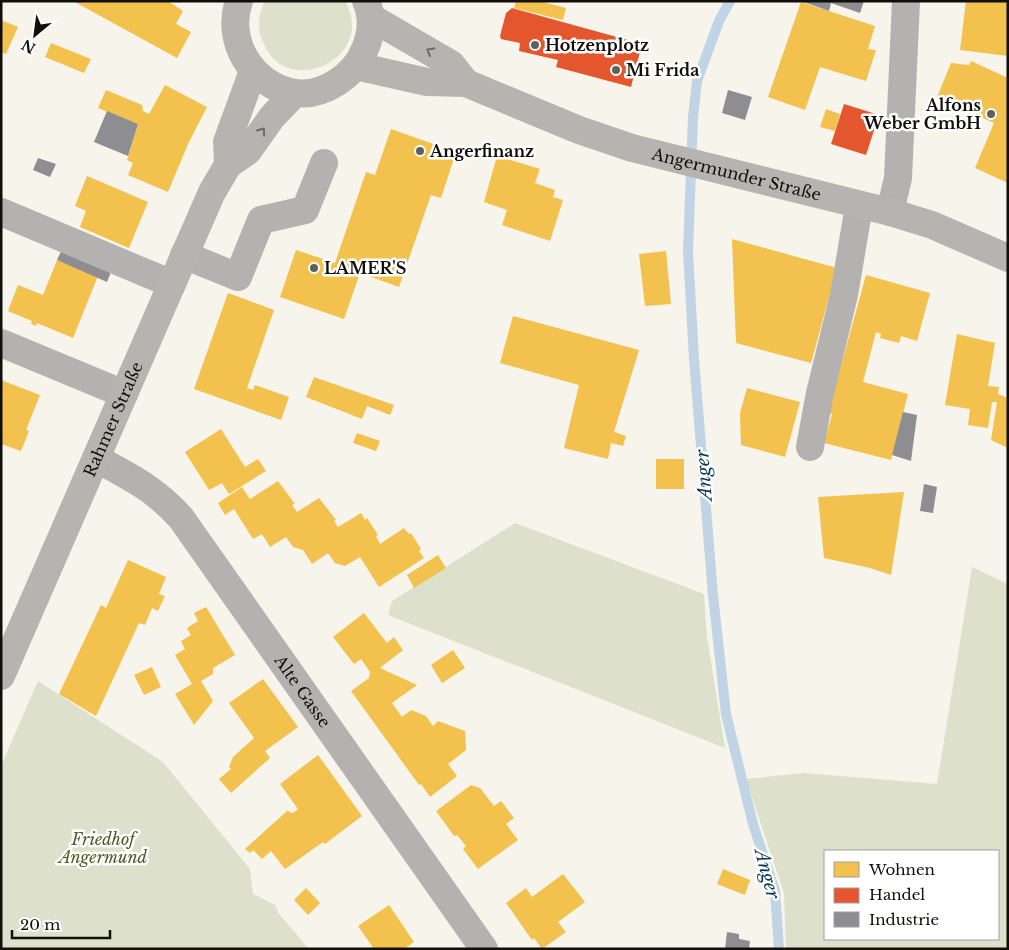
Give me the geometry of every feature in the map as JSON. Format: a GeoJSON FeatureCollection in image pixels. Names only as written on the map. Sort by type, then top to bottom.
{"type":"FeatureCollection","features":[{"type":"Feature","properties":{"kind":"main road"},"geometry":{"type":"LineString","coordinates":[[239,1],[235,13],[236,37],[244,59],[253,71],[273,85],[295,93]]}},
{"type":"Feature","properties":{"kind":"main road","name":"Angermunder Straße"},"geometry":{"type":"LineString","coordinates":[[295,93],[326,88],[343,79],[356,66],[368,42],[369,10]]}},
{"type":"Feature","properties":{"kind":"main road","name":"Angermunder Straße"},"geometry":{"type":"LineString","coordinates":[[369,10],[452,64],[466,83]]}},
{"type":"Feature","properties":{"kind":"main road","name":"Angermunder Straße"},"geometry":{"type":"LineString","coordinates":[[356,66],[427,82],[466,83],[579,130],[632,148],[728,174],[890,212],[940,228],[1008,258]]}},
{"type":"Feature","properties":{"kind":"main road"},"geometry":{"type":"LineString","coordinates":[[228,166],[227,142],[253,71]]}},
{"type":"Feature","properties":{"kind":"main road","name":"Rahmer Straße"},"geometry":{"type":"LineString","coordinates":[[1,676],[209,199],[228,166],[248,151],[272,117],[295,93]]}},
{"type":"Feature","properties":{"kind":"street"},"geometry":{"type":"LineString","coordinates":[[890,212],[898,178],[906,1]]}},
{"type":"Feature","properties":{"kind":"street"},"geometry":{"type":"LineString","coordinates":[[184,255],[238,277],[261,220],[305,210],[324,163]]}},
{"type":"Feature","properties":{"kind":"street"},"geometry":{"type":"LineString","coordinates":[[810,447],[820,392],[844,295],[860,206]]}},
{"type":"Feature","properties":{"kind":"street"},"geometry":{"type":"LineString","coordinates":[[1,212],[172,284]]}},
{"type":"Feature","properties":{"kind":"street"},"geometry":{"type":"LineString","coordinates":[[1,343],[124,394]]}},
{"type":"Feature","properties":{"kind":"street","name":"Alte Gasse"},"geometry":{"type":"LineString","coordinates":[[97,459],[143,483],[163,498],[182,518],[484,949]]}},
{"type":"Feature","properties":{"kind":"green space"},"geometry":{"type":"Polygon","coordinates":[[[265,1],[345,1],[352,22],[349,40],[340,55],[325,65],[308,70],[290,68],[274,60],[261,37],[259,22],[265,1]]]}},
{"type":"Feature","properties":{"kind":"green space"},"geometry":{"type":"Polygon","coordinates":[[[515,523],[704,594],[707,637],[725,748],[388,615],[392,601],[515,523]]]}},
{"type":"Feature","properties":{"kind":"green space"},"geometry":{"type":"Polygon","coordinates":[[[972,567],[1008,584],[1008,949],[786,949],[784,893],[746,779],[804,773],[937,784],[972,567]]]}},
{"type":"Feature","properties":{"kind":"green space","name":"Friedhof Angermund"},"geometry":{"type":"Polygon","coordinates":[[[38,681],[163,762],[250,869],[253,894],[275,905],[279,914],[309,949],[1,949],[1,766],[38,681]]]}},
{"type":"Feature","properties":{"kind":"building: Wohnen"},"geometry":{"type":"Polygon","coordinates":[[[73,1],[168,1],[183,11],[176,24],[191,32],[177,58],[73,1]]]}},
{"type":"Feature","properties":{"kind":"building: Wohnen"},"geometry":{"type":"Polygon","coordinates":[[[516,1],[539,1],[566,8],[563,20],[514,8],[516,1]]]}},
{"type":"Feature","properties":{"kind":"building: Wohnen"},"geometry":{"type":"Polygon","coordinates":[[[966,1],[1008,1],[1008,56],[960,50],[966,1]]]}},
{"type":"Feature","properties":{"kind":"building: Wohnen"},"geometry":{"type":"Polygon","coordinates":[[[801,2],[875,26],[868,49],[876,50],[866,81],[820,67],[805,110],[768,97],[801,2]]]}},
{"type":"Feature","properties":{"kind":"building: Wohnen"},"geometry":{"type":"Polygon","coordinates":[[[1,20],[18,27],[6,54],[1,52],[1,20]]]}},
{"type":"Feature","properties":{"kind":"building: Wohnen"},"geometry":{"type":"Polygon","coordinates":[[[51,43],[91,59],[84,73],[45,57],[51,43]]]}},
{"type":"Feature","properties":{"kind":"building: Wohnen","name":"Alfons Weber GmbH"},"geometry":{"type":"Polygon","coordinates":[[[971,61],[1008,78],[1008,183],[975,168],[994,123],[937,97],[951,63],[969,65],[971,61]]]}},
{"type":"Feature","properties":{"kind":"building: Wohnen"},"geometry":{"type":"Polygon","coordinates":[[[165,85],[207,107],[188,144],[168,192],[128,175],[133,163],[127,160],[138,124],[98,108],[106,90],[142,105],[143,111],[149,114],[165,85]]]}},
{"type":"Feature","properties":{"kind":"building: Wohnen"},"geometry":{"type":"Polygon","coordinates":[[[826,109],[840,114],[835,131],[820,127],[826,109]]]}},
{"type":"Feature","properties":{"kind":"building: Wohnen"},"geometry":{"type":"Polygon","coordinates":[[[391,129],[456,152],[441,198],[431,195],[399,287],[360,273],[344,319],[280,297],[296,250],[335,263],[366,172],[375,175],[391,129]]]}},
{"type":"Feature","properties":{"kind":"building: Wohnen"},"geometry":{"type":"Polygon","coordinates":[[[497,156],[540,169],[535,183],[555,190],[553,197],[563,200],[550,241],[502,225],[507,210],[484,202],[497,156]]]}},
{"type":"Feature","properties":{"kind":"building: Wohnen"},"geometry":{"type":"Polygon","coordinates":[[[87,176],[148,202],[129,248],[80,227],[86,211],[75,206],[87,176]]]}},
{"type":"Feature","properties":{"kind":"building: Wohnen"},"geometry":{"type":"Polygon","coordinates":[[[732,239],[837,268],[811,363],[736,343],[732,239]]]}},
{"type":"Feature","properties":{"kind":"building: Wohnen"},"geometry":{"type":"Polygon","coordinates":[[[666,251],[671,304],[645,306],[639,254],[666,251]]]}},
{"type":"Feature","properties":{"kind":"building: Wohnen"},"geometry":{"type":"Polygon","coordinates":[[[57,260],[98,276],[73,338],[37,323],[36,326],[31,324],[32,321],[8,311],[18,285],[43,295],[57,260]]]}},
{"type":"Feature","properties":{"kind":"building: Wohnen"},"geometry":{"type":"Polygon","coordinates":[[[866,275],[930,293],[917,341],[901,336],[899,343],[880,338],[881,334],[876,332],[863,382],[908,394],[891,460],[824,443],[832,414],[828,413],[866,275]]]}},
{"type":"Feature","properties":{"kind":"building: Wohnen"},"geometry":{"type":"Polygon","coordinates":[[[228,293],[274,310],[247,388],[253,390],[255,385],[289,397],[281,420],[194,389],[228,293]]]}},
{"type":"Feature","properties":{"kind":"building: Wohnen"},"geometry":{"type":"Polygon","coordinates":[[[513,316],[639,350],[614,432],[626,436],[623,446],[611,443],[608,459],[564,448],[579,385],[500,363],[513,316]]]}},
{"type":"Feature","properties":{"kind":"building: Wohnen"},"geometry":{"type":"Polygon","coordinates":[[[957,334],[995,343],[988,386],[999,387],[998,394],[1008,398],[1008,448],[991,440],[997,402],[992,402],[988,428],[968,425],[970,409],[945,405],[957,334]]]}},
{"type":"Feature","properties":{"kind":"building: Wohnen"},"geometry":{"type":"Polygon","coordinates":[[[314,377],[394,405],[390,415],[367,406],[362,419],[306,397],[314,377]]]}},
{"type":"Feature","properties":{"kind":"building: Wohnen"},"geometry":{"type":"Polygon","coordinates":[[[1,380],[40,395],[26,430],[29,431],[21,451],[1,444],[1,380]]]}},
{"type":"Feature","properties":{"kind":"building: Wohnen"},"geometry":{"type":"Polygon","coordinates":[[[747,388],[800,402],[785,457],[741,445],[740,413],[747,388]]]}},
{"type":"Feature","properties":{"kind":"building: Wohnen"},"geometry":{"type":"Polygon","coordinates":[[[221,429],[245,467],[258,459],[266,471],[229,494],[222,483],[209,490],[185,452],[221,429]]]}},
{"type":"Feature","properties":{"kind":"building: Wohnen"},"geometry":{"type":"Polygon","coordinates":[[[357,433],[380,441],[376,451],[353,443],[357,433]]]}},
{"type":"Feature","properties":{"kind":"building: Wohnen"},"geometry":{"type":"Polygon","coordinates":[[[656,459],[684,459],[684,489],[656,489],[656,459]]]}},
{"type":"Feature","properties":{"kind":"building: Wohnen"},"geometry":{"type":"Polygon","coordinates":[[[278,481],[295,504],[292,505],[297,512],[319,498],[336,520],[334,521],[338,527],[361,513],[365,520],[367,518],[378,535],[376,536],[380,544],[404,528],[409,534],[411,533],[424,558],[379,587],[360,557],[345,566],[335,563],[328,553],[312,564],[303,550],[293,547],[286,537],[270,547],[262,534],[253,539],[234,509],[225,515],[218,503],[242,487],[250,499],[278,481]]]}},
{"type":"Feature","properties":{"kind":"building: Wohnen"},"geometry":{"type":"Polygon","coordinates":[[[904,492],[891,575],[870,568],[824,558],[818,497],[904,492]]]}},
{"type":"Feature","properties":{"kind":"building: Wohnen"},"geometry":{"type":"Polygon","coordinates":[[[438,555],[446,568],[414,588],[407,575],[438,555]]]}},
{"type":"Feature","properties":{"kind":"building: Wohnen"},"geometry":{"type":"Polygon","coordinates":[[[128,560],[166,577],[159,594],[165,596],[158,611],[152,608],[145,625],[139,623],[96,716],[59,694],[101,605],[106,608],[128,560]]]}},
{"type":"Feature","properties":{"kind":"building: Wohnen"},"geometry":{"type":"Polygon","coordinates":[[[206,607],[235,655],[213,668],[213,674],[201,681],[213,701],[194,725],[175,694],[192,684],[175,655],[185,649],[181,641],[191,635],[187,628],[198,621],[194,613],[206,607]]]}},
{"type":"Feature","properties":{"kind":"building: Wohnen"},"geometry":{"type":"Polygon","coordinates":[[[364,613],[387,643],[394,637],[403,650],[380,668],[417,685],[392,703],[402,717],[411,710],[426,716],[433,726],[438,721],[465,731],[466,750],[448,764],[457,776],[430,797],[421,784],[419,785],[351,691],[369,678],[370,672],[361,659],[354,664],[333,637],[364,613]]]}},
{"type":"Feature","properties":{"kind":"building: Wohnen"},"geometry":{"type":"Polygon","coordinates":[[[453,650],[465,668],[442,683],[431,665],[453,650]]]}},
{"type":"Feature","properties":{"kind":"building: Wohnen"},"geometry":{"type":"Polygon","coordinates":[[[152,667],[161,687],[144,695],[134,675],[152,667]]]}},
{"type":"Feature","properties":{"kind":"building: Wohnen"},"geometry":{"type":"Polygon","coordinates":[[[263,679],[298,727],[265,751],[270,758],[231,793],[219,779],[231,769],[229,767],[233,757],[254,738],[229,703],[263,679]]]}},
{"type":"Feature","properties":{"kind":"building: Wohnen"},"geometry":{"type":"Polygon","coordinates":[[[318,755],[362,816],[325,844],[323,842],[285,869],[271,851],[262,859],[253,850],[250,853],[245,849],[287,811],[293,813],[298,809],[280,784],[318,755]]]}},
{"type":"Feature","properties":{"kind":"building: Wohnen"},"geometry":{"type":"Polygon","coordinates":[[[471,785],[480,788],[494,806],[501,801],[514,818],[506,824],[518,840],[478,869],[463,849],[466,846],[457,835],[454,836],[436,811],[471,785]]]}},
{"type":"Feature","properties":{"kind":"building: Wohnen"},"geometry":{"type":"Polygon","coordinates":[[[723,869],[750,880],[745,895],[717,884],[723,869]]]}},
{"type":"Feature","properties":{"kind":"building: Wohnen"},"geometry":{"type":"Polygon","coordinates":[[[563,874],[585,902],[558,922],[566,932],[542,949],[534,938],[532,940],[506,903],[526,888],[532,897],[563,874]]]}},
{"type":"Feature","properties":{"kind":"building: Wohnen"},"geometry":{"type":"Polygon","coordinates":[[[306,888],[320,903],[308,915],[294,900],[306,888]]]}},
{"type":"Feature","properties":{"kind":"building: Wohnen"},"geometry":{"type":"Polygon","coordinates":[[[389,905],[414,942],[404,949],[374,949],[358,926],[389,905]]]}},
{"type":"Feature","properties":{"kind":"building: Handel"},"geometry":{"type":"Polygon","coordinates":[[[512,8],[642,44],[631,87],[556,67],[558,60],[519,51],[520,43],[501,39],[500,36],[506,13],[512,8]]]}},
{"type":"Feature","properties":{"kind":"building: Handel"},"geometry":{"type":"Polygon","coordinates":[[[844,104],[879,115],[866,155],[831,144],[844,104]]]}},
{"type":"Feature","properties":{"kind":"building: Industrie"},"geometry":{"type":"Polygon","coordinates":[[[801,1],[864,1],[860,13],[831,3],[829,11],[801,1]]]}},
{"type":"Feature","properties":{"kind":"building: Industrie"},"geometry":{"type":"Polygon","coordinates":[[[728,90],[752,97],[745,120],[722,113],[728,90]]]}},
{"type":"Feature","properties":{"kind":"building: Industrie"},"geometry":{"type":"Polygon","coordinates":[[[107,111],[138,124],[128,156],[94,142],[107,111]]]}},
{"type":"Feature","properties":{"kind":"building: Industrie"},"geometry":{"type":"Polygon","coordinates":[[[38,158],[56,164],[50,177],[33,170],[38,158]]]}},
{"type":"Feature","properties":{"kind":"building: Industrie"},"geometry":{"type":"Polygon","coordinates":[[[63,247],[113,267],[107,282],[57,260],[63,247]]]}},
{"type":"Feature","properties":{"kind":"building: Industrie"},"geometry":{"type":"Polygon","coordinates":[[[903,412],[917,415],[911,461],[892,455],[903,412]]]}},
{"type":"Feature","properties":{"kind":"building: Industrie"},"geometry":{"type":"Polygon","coordinates":[[[924,484],[937,487],[933,513],[920,511],[924,484]]]}},
{"type":"Feature","properties":{"kind":"building: Industrie"},"geometry":{"type":"Polygon","coordinates":[[[727,932],[739,934],[739,939],[750,941],[749,949],[725,949],[727,932]]]}},
{"type":"Feature","properties":{"kind":"waterway","name":"Anger"},"geometry":{"type":"LineString","coordinates":[[730,1],[719,21],[697,81],[693,117],[688,251],[694,359],[713,595],[726,714],[753,824],[775,891],[779,949]]}},
{"type":"Feature","properties":{"kind":"place","name":"Hotzenplotz"},"geometry":{"type":"Point","coordinates":[535,45]}},
{"type":"Feature","properties":{"kind":"place","name":"Mi Frida"},"geometry":{"type":"Point","coordinates":[616,70]}},
{"type":"Feature","properties":{"kind":"place","name":"Alfons Weber GmbH"},"geometry":{"type":"Point","coordinates":[991,114]}},
{"type":"Feature","properties":{"kind":"place","name":"Angerfinanz"},"geometry":{"type":"Point","coordinates":[420,151]}},
{"type":"Feature","properties":{"kind":"place","name":"LAMER'S"},"geometry":{"type":"Point","coordinates":[314,268]}}]}
